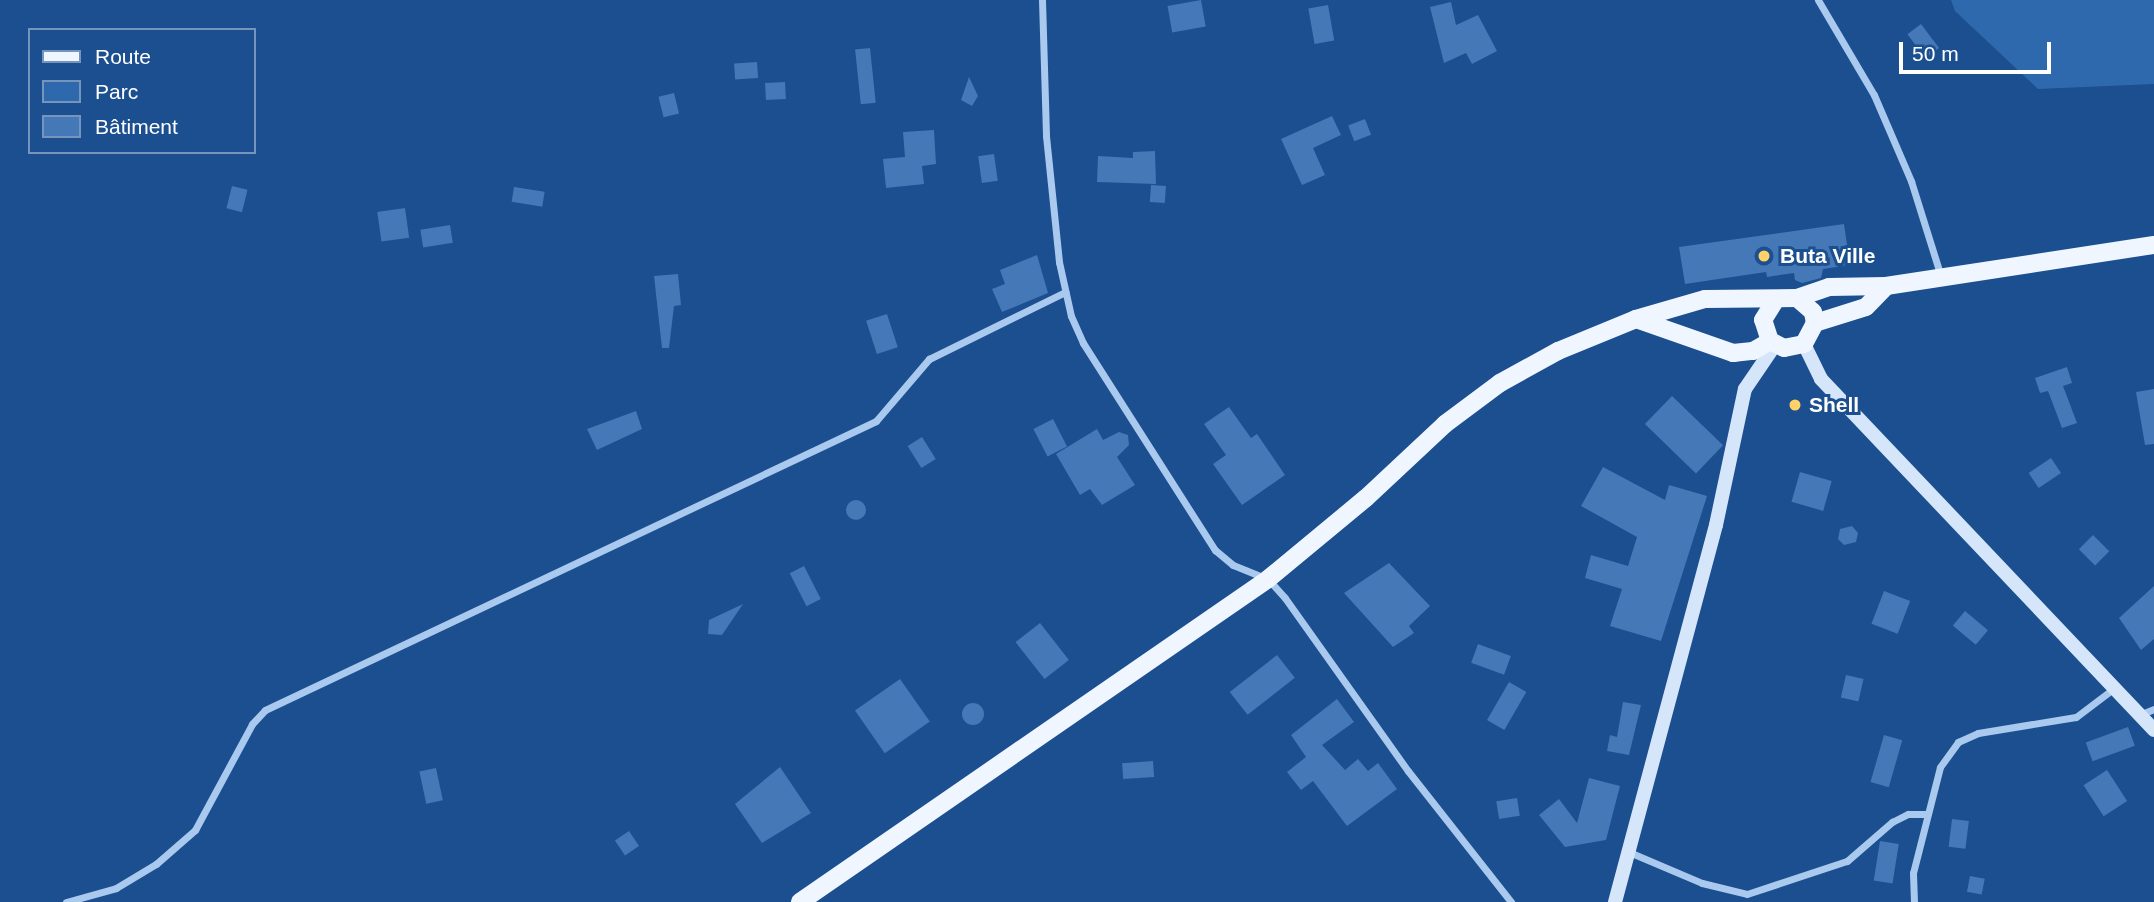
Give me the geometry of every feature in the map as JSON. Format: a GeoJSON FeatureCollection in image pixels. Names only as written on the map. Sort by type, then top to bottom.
{"type":"FeatureCollection","features":[{"type":"Feature","properties":{"kind":"main road"},"geometry":{"type":"LineString","coordinates":[[800,902],[1268,579],[1366,498],[1445,424],[1500,383],[1558,351],[1636,319],[1705,299],[1797,298],[1856,283],[1886,286],[2154,245]]}},
{"type":"Feature","properties":{"kind":"main road"},"geometry":{"type":"LineString","coordinates":[[1815,323],[1866,307],[1886,286]]}},
{"type":"Feature","properties":{"kind":"main road"},"geometry":{"type":"LineString","coordinates":[[1775,300],[1763,320],[1773,343],[1784,348],[1804,344],[1815,323],[1813,312],[1797,298]]}},
{"type":"Feature","properties":{"kind":"main road"},"geometry":{"type":"LineString","coordinates":[[1636,319],[1733,353],[1753,351],[1773,343]]}},
{"type":"Feature","properties":{"kind":"street"},"geometry":{"type":"LineString","coordinates":[[1042,0],[1046,136],[1070,316],[1104,378],[1215,550],[1233,565],[1268,579],[1408,771],[1511,902]]}},
{"type":"Feature","properties":{"kind":"street"},"geometry":{"type":"LineString","coordinates":[[1818,0],[1874,95],[1911,181],[1941,278]]}},
{"type":"Feature","properties":{"kind":"street"},"geometry":{"type":"LineString","coordinates":[[66,902],[116,888],[156,864],[195,830],[252,724],[265,710],[876,421],[929,359],[1065,292]]}},
{"type":"Feature","properties":{"kind":"street"},"geometry":{"type":"LineString","coordinates":[[1615,902],[1716,525],[1745,389],[1773,343]]}},
{"type":"Feature","properties":{"kind":"street"},"geometry":{"type":"LineString","coordinates":[[1804,344],[1821,379],[2154,730]]}},
{"type":"Feature","properties":{"kind":"street"},"geometry":{"type":"LineString","coordinates":[[1914,902],[1913,873],[1927,814],[1940,767],[1958,742],[1978,733],[2076,717],[2113,689]]}},
{"type":"Feature","properties":{"kind":"street"},"geometry":{"type":"LineString","coordinates":[[2139,715],[2154,709]]}},
{"type":"Feature","properties":{"kind":"street"},"geometry":{"type":"LineString","coordinates":[[1628,852],[1702,883],[1746,894],[1847,861],[1892,822],[1908,814],[1927,814]]}},
{"type":"Feature","properties":{"kind":"green space"},"geometry":{"type":"Polygon","coordinates":[[[1951,0],[2154,0],[2154,84],[2038,89],[1955,11],[1951,0]]]}},
{"type":"Feature","properties":{"kind":"building"},"geometry":{"type":"Polygon","coordinates":[[[1201,0],[1206,27],[1172,32],[1168,6],[1201,0]]]}},
{"type":"Feature","properties":{"kind":"building"},"geometry":{"type":"Polygon","coordinates":[[[1451,2],[1456,25],[1478,15],[1497,51],[1472,64],[1466,53],[1444,63],[1430,7],[1451,2]]]}},
{"type":"Feature","properties":{"kind":"building"},"geometry":{"type":"Polygon","coordinates":[[[1328,5],[1334,40],[1315,44],[1308,8],[1328,5]]]}},
{"type":"Feature","properties":{"kind":"building"},"geometry":{"type":"Polygon","coordinates":[[[1921,24],[1939,48],[1925,58],[1907,34],[1921,24]]]}},
{"type":"Feature","properties":{"kind":"building"},"geometry":{"type":"Polygon","coordinates":[[[870,48],[876,103],[861,104],[855,50],[870,48]]]}},
{"type":"Feature","properties":{"kind":"building"},"geometry":{"type":"Polygon","coordinates":[[[757,62],[758,78],[735,80],[734,64],[757,62]]]}},
{"type":"Feature","properties":{"kind":"building"},"geometry":{"type":"Polygon","coordinates":[[[969,77],[978,96],[972,106],[961,100],[969,77]]]}},
{"type":"Feature","properties":{"kind":"building"},"geometry":{"type":"Polygon","coordinates":[[[785,82],[786,99],[766,100],[765,83],[785,82]]]}},
{"type":"Feature","properties":{"kind":"building"},"geometry":{"type":"Polygon","coordinates":[[[674,93],[679,113],[664,117],[658,97],[674,93]]]}},
{"type":"Feature","properties":{"kind":"building"},"geometry":{"type":"Polygon","coordinates":[[[1332,116],[1341,135],[1313,148],[1325,175],[1302,185],[1281,139],[1332,116]]]}},
{"type":"Feature","properties":{"kind":"building"},"geometry":{"type":"Polygon","coordinates":[[[1365,119],[1371,135],[1354,141],[1348,125],[1365,119]]]}},
{"type":"Feature","properties":{"kind":"building"},"geometry":{"type":"Polygon","coordinates":[[[934,130],[936,164],[922,166],[924,184],[886,188],[883,159],[905,157],[903,132],[934,130]]]}},
{"type":"Feature","properties":{"kind":"building"},"geometry":{"type":"Polygon","coordinates":[[[1155,151],[1156,184],[1097,182],[1098,156],[1133,158],[1133,152],[1155,151]]]}},
{"type":"Feature","properties":{"kind":"building"},"geometry":{"type":"Polygon","coordinates":[[[994,154],[998,181],[982,183],[978,156],[994,154]]]}},
{"type":"Feature","properties":{"kind":"building"},"geometry":{"type":"Polygon","coordinates":[[[1151,185],[1166,186],[1165,203],[1150,202],[1151,185]]]}},
{"type":"Feature","properties":{"kind":"building"},"geometry":{"type":"Polygon","coordinates":[[[232,186],[248,190],[242,212],[226,208],[232,186]]]}},
{"type":"Feature","properties":{"kind":"building"},"geometry":{"type":"Polygon","coordinates":[[[514,187],[545,192],[542,207],[512,202],[514,187]]]}},
{"type":"Feature","properties":{"kind":"building"},"geometry":{"type":"Polygon","coordinates":[[[405,208],[409,238],[381,242],[377,212],[405,208]]]}},
{"type":"Feature","properties":{"kind":"building","name":"Buta Ville"},"geometry":{"type":"Polygon","coordinates":[[[1844,224],[1850,265],[1823,269],[1821,278],[1802,283],[1795,280],[1794,273],[1767,277],[1766,272],[1685,284],[1679,247],[1844,224]]]}},
{"type":"Feature","properties":{"kind":"building"},"geometry":{"type":"Polygon","coordinates":[[[450,225],[453,243],[423,247],[420,230],[450,225]]]}},
{"type":"Feature","properties":{"kind":"building"},"geometry":{"type":"Polygon","coordinates":[[[1037,255],[1048,293],[1002,312],[992,289],[1005,284],[1000,270],[1037,255]]]}},
{"type":"Feature","properties":{"kind":"building"},"geometry":{"type":"Polygon","coordinates":[[[678,274],[681,305],[674,306],[669,348],[662,348],[654,276],[678,274]]]}},
{"type":"Feature","properties":{"kind":"building"},"geometry":{"type":"Polygon","coordinates":[[[887,314],[898,347],[877,354],[866,321],[887,314]]]}},
{"type":"Feature","properties":{"kind":"building"},"geometry":{"type":"Polygon","coordinates":[[[2067,367],[2072,383],[2063,386],[2077,423],[2062,428],[2048,391],[2040,393],[2035,378],[2067,367]]]}},
{"type":"Feature","properties":{"kind":"building"},"geometry":{"type":"Polygon","coordinates":[[[2154,389],[2154,444],[2145,445],[2136,392],[2154,389]]]}},
{"type":"Feature","properties":{"kind":"building"},"geometry":{"type":"Polygon","coordinates":[[[1672,396],[1723,445],[1696,473],[1645,424],[1672,396]]]}},
{"type":"Feature","properties":{"kind":"building"},"geometry":{"type":"Polygon","coordinates":[[[1229,407],[1251,438],[1257,434],[1285,475],[1242,505],[1213,464],[1226,455],[1204,424],[1229,407]]]}},
{"type":"Feature","properties":{"kind":"building"},"geometry":{"type":"Polygon","coordinates":[[[636,411],[642,429],[597,450],[587,429],[636,411]]]}},
{"type":"Feature","properties":{"kind":"building"},"geometry":{"type":"Polygon","coordinates":[[[1053,419],[1067,447],[1047,457],[1033,429],[1053,419]]]}},
{"type":"Feature","properties":{"kind":"building"},"geometry":{"type":"Polygon","coordinates":[[[1097,429],[1103,440],[1119,432],[1128,435],[1129,445],[1117,457],[1135,485],[1102,505],[1090,489],[1080,495],[1056,454],[1097,429]]]}},
{"type":"Feature","properties":{"kind":"building"},"geometry":{"type":"Polygon","coordinates":[[[922,437],[936,459],[921,468],[908,446],[922,437]]]}},
{"type":"Feature","properties":{"kind":"building"},"geometry":{"type":"Polygon","coordinates":[[[2051,458],[2061,473],[2039,488],[2029,473],[2051,458]]]}},
{"type":"Feature","properties":{"kind":"building"},"geometry":{"type":"Polygon","coordinates":[[[1603,467],[1665,500],[1669,485],[1707,496],[1661,641],[1610,626],[1622,589],[1585,578],[1591,555],[1628,566],[1637,537],[1581,506],[1603,467]]]}},
{"type":"Feature","properties":{"kind":"building"},"geometry":{"type":"Polygon","coordinates":[[[1800,472],[1832,481],[1823,511],[1791,502],[1800,472]]]}},
{"type":"Feature","properties":{"kind":"building"},"geometry":{"type":"Polygon","coordinates":[[[852,500],[860,500],[866,510],[860,520],[852,520],[846,514],[846,506],[852,500]]]}},
{"type":"Feature","properties":{"kind":"building"},"geometry":{"type":"Polygon","coordinates":[[[1852,526],[1858,533],[1856,542],[1844,545],[1838,539],[1840,529],[1852,526]]]}},
{"type":"Feature","properties":{"kind":"building"},"geometry":{"type":"Polygon","coordinates":[[[2093,535],[2109,551],[2095,565],[2079,549],[2093,535]]]}},
{"type":"Feature","properties":{"kind":"building"},"geometry":{"type":"Polygon","coordinates":[[[1389,563],[1430,606],[1409,626],[1414,633],[1393,647],[1344,593],[1389,563]]]}},
{"type":"Feature","properties":{"kind":"building"},"geometry":{"type":"Polygon","coordinates":[[[804,566],[821,599],[807,606],[790,573],[804,566]]]}},
{"type":"Feature","properties":{"kind":"building"},"geometry":{"type":"Polygon","coordinates":[[[2154,586],[2154,639],[2141,650],[2119,618],[2154,586]]]}},
{"type":"Feature","properties":{"kind":"building"},"geometry":{"type":"Polygon","coordinates":[[[1884,591],[1910,601],[1898,634],[1871,624],[1884,591]]]}},
{"type":"Feature","properties":{"kind":"building"},"geometry":{"type":"Polygon","coordinates":[[[743,604],[722,635],[708,634],[709,620],[743,604]]]}},
{"type":"Feature","properties":{"kind":"building"},"geometry":{"type":"Polygon","coordinates":[[[1965,611],[1988,630],[1976,645],[1953,626],[1965,611]]]}},
{"type":"Feature","properties":{"kind":"building"},"geometry":{"type":"Polygon","coordinates":[[[1040,623],[1069,660],[1045,679],[1016,642],[1040,623]]]}},
{"type":"Feature","properties":{"kind":"building"},"geometry":{"type":"Polygon","coordinates":[[[1478,644],[1511,656],[1504,675],[1471,663],[1478,644]]]}},
{"type":"Feature","properties":{"kind":"building"},"geometry":{"type":"Polygon","coordinates":[[[1277,655],[1295,678],[1248,715],[1230,692],[1277,655]]]}},
{"type":"Feature","properties":{"kind":"building"},"geometry":{"type":"Polygon","coordinates":[[[1846,675],[1864,679],[1858,701],[1841,697],[1846,675]]]}},
{"type":"Feature","properties":{"kind":"building"},"geometry":{"type":"Polygon","coordinates":[[[900,679],[930,722],[885,753],[855,711],[900,679]]]}},
{"type":"Feature","properties":{"kind":"building"},"geometry":{"type":"Polygon","coordinates":[[[1509,682],[1526,692],[1504,730],[1487,720],[1509,682]]]}},
{"type":"Feature","properties":{"kind":"building"},"geometry":{"type":"Polygon","coordinates":[[[1337,699],[1354,722],[1322,745],[1345,770],[1358,759],[1368,771],[1378,763],[1397,789],[1347,826],[1313,781],[1301,790],[1287,772],[1306,757],[1291,735],[1337,699]]]}},
{"type":"Feature","properties":{"kind":"building"},"geometry":{"type":"Polygon","coordinates":[[[1623,702],[1641,705],[1629,755],[1607,751],[1610,735],[1617,737],[1623,702]]]}},
{"type":"Feature","properties":{"kind":"building"},"geometry":{"type":"Polygon","coordinates":[[[973,703],[981,706],[984,714],[981,722],[973,725],[965,722],[962,714],[965,706],[973,703]]]}},
{"type":"Feature","properties":{"kind":"building"},"geometry":{"type":"Polygon","coordinates":[[[2128,727],[2135,746],[2093,761],[2086,742],[2128,727]]]}},
{"type":"Feature","properties":{"kind":"building"},"geometry":{"type":"Polygon","coordinates":[[[1884,735],[1902,740],[1889,787],[1870,782],[1884,735]]]}},
{"type":"Feature","properties":{"kind":"building"},"geometry":{"type":"Polygon","coordinates":[[[1153,761],[1154,777],[1123,779],[1122,763],[1153,761]]]}},
{"type":"Feature","properties":{"kind":"building"},"geometry":{"type":"Polygon","coordinates":[[[780,767],[811,813],[762,843],[735,804],[780,767]]]}},
{"type":"Feature","properties":{"kind":"building"},"geometry":{"type":"Polygon","coordinates":[[[436,768],[443,800],[426,804],[419,772],[436,768]]]}},
{"type":"Feature","properties":{"kind":"building"},"geometry":{"type":"Polygon","coordinates":[[[2107,770],[2127,801],[2104,816],[2084,785],[2107,770]]]}},
{"type":"Feature","properties":{"kind":"building"},"geometry":{"type":"Polygon","coordinates":[[[1589,778],[1620,786],[1606,840],[1565,847],[1539,815],[1559,799],[1577,823],[1589,778]]]}},
{"type":"Feature","properties":{"kind":"building"},"geometry":{"type":"Polygon","coordinates":[[[1517,798],[1520,816],[1499,819],[1496,801],[1517,798]]]}},
{"type":"Feature","properties":{"kind":"building"},"geometry":{"type":"Polygon","coordinates":[[[1952,819],[1969,821],[1965,849],[1949,847],[1952,819]]]}},
{"type":"Feature","properties":{"kind":"building"},"geometry":{"type":"Polygon","coordinates":[[[629,831],[639,846],[625,855],[615,841],[629,831]]]}},
{"type":"Feature","properties":{"kind":"building"},"geometry":{"type":"Polygon","coordinates":[[[1880,841],[1899,844],[1893,883],[1874,881],[1880,841]]]}},
{"type":"Feature","properties":{"kind":"building"},"geometry":{"type":"Polygon","coordinates":[[[1970,876],[1985,879],[1982,895],[1967,892],[1970,876]]]}},
{"type":"Feature","properties":{"kind":"place","name":"Buta Ville"},"geometry":{"type":"Point","coordinates":[1764,256]}},
{"type":"Feature","properties":{"kind":"place","name":"Shell"},"geometry":{"type":"Point","coordinates":[1795,405]}}]}
